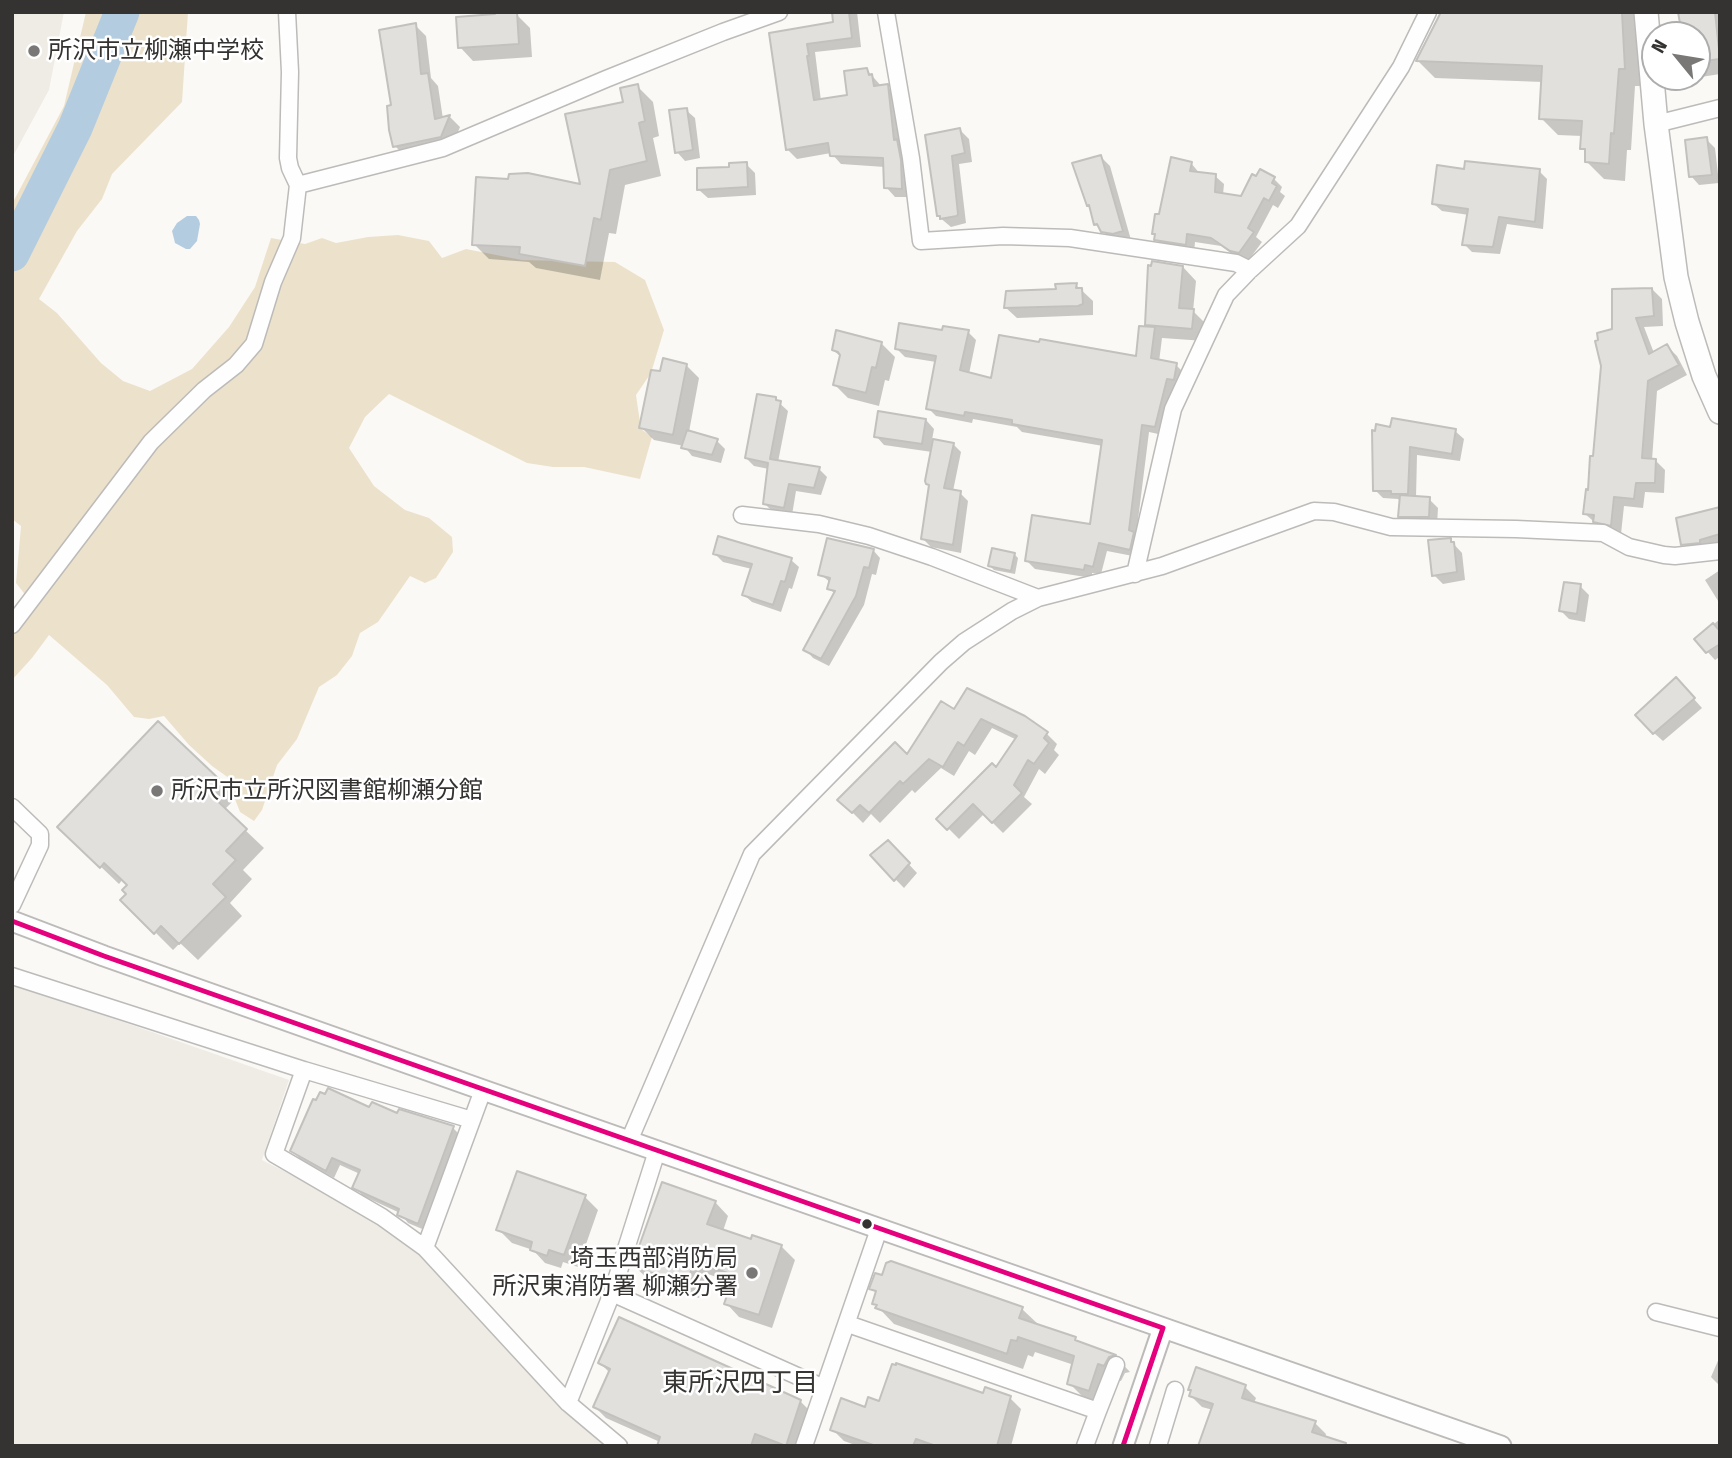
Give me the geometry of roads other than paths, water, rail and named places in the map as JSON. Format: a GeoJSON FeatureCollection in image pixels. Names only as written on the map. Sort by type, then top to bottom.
{"type":"FeatureCollection","features":[{"type":"Feature","properties":{"kind":"main road"},"geometry":{"type":"LineString","coordinates":[[1646,12],[1656,124],[1676,277],[1700,365],[1720,412]]}},
{"type":"Feature","properties":{"kind":"street"},"geometry":{"type":"LineString","coordinates":[[12,625],[151,442],[204,390],[236,365],[254,344],[268,295],[292,238],[298,185],[288,158],[290,72],[287,12]]}},
{"type":"Feature","properties":{"kind":"street"},"geometry":{"type":"LineString","coordinates":[[298,185],[443,148],[606,79],[779,12]]}},
{"type":"Feature","properties":{"kind":"street"},"geometry":{"type":"LineString","coordinates":[[886,12],[911,158],[921,241],[1003,236],[1070,238],[1236,263],[1250,270]]}},
{"type":"Feature","properties":{"kind":"street"},"geometry":{"type":"LineString","coordinates":[[1135,574],[1173,409],[1226,295],[1298,226],[1401,67],[1428,12]]}},
{"type":"Feature","properties":{"kind":"street"},"geometry":{"type":"LineString","coordinates":[[1656,124],[1720,108]]}},
{"type":"Feature","properties":{"kind":"street"},"geometry":{"type":"LineString","coordinates":[[629,1142],[752,854],[964,642],[1012,611],[1038,598],[1135,574],[1314,511],[1334,512],[1391,527],[1602,533],[1629,547],[1664,555],[1720,551]]}},
{"type":"Feature","properties":{"kind":"street"},"geometry":{"type":"LineString","coordinates":[[742,515],[819,524],[869,536],[1038,598]]}},
{"type":"Feature","properties":{"kind":"street"},"geometry":{"type":"LineString","coordinates":[[12,807],[40,834],[40,845],[12,905]]}},
{"type":"Feature","properties":{"kind":"street"},"geometry":{"type":"LineString","coordinates":[[12,921],[629,1142],[1489,1444]]}},
{"type":"Feature","properties":{"kind":"street"},"geometry":{"type":"LineString","coordinates":[[12,976],[304,1070],[472,1120]]}},
{"type":"Feature","properties":{"kind":"street"},"geometry":{"type":"LineString","coordinates":[[304,1070],[274,1154],[382,1217],[425,1248],[568,1403],[619,1446]]}},
{"type":"Feature","properties":{"kind":"street"},"geometry":{"type":"LineString","coordinates":[[425,1248],[483,1090]]}},
{"type":"Feature","properties":{"kind":"street"},"geometry":{"type":"LineString","coordinates":[[568,1403],[612,1293],[657,1151]]}},
{"type":"Feature","properties":{"kind":"street"},"geometry":{"type":"LineString","coordinates":[[804,1446],[879,1229]]}},
{"type":"Feature","properties":{"kind":"street"},"geometry":{"type":"LineString","coordinates":[[612,1293],[824,1388]]}},
{"type":"Feature","properties":{"kind":"street"},"geometry":{"type":"LineString","coordinates":[[1656,1312],[1720,1328]]}},
{"type":"Feature","properties":{"kind":"street"},"geometry":{"type":"LineString","coordinates":[[848,1324],[1098,1411]]}},
{"type":"Feature","properties":{"kind":"street"},"geometry":{"type":"LineString","coordinates":[[1123,1446],[1163,1328]]}},
{"type":"Feature","properties":{"kind":"street"},"geometry":{"type":"LineString","coordinates":[[1085,1446],[1116,1365]]}},
{"type":"Feature","properties":{"kind":"street"},"geometry":{"type":"LineString","coordinates":[[1158,1446],[1175,1390]]}},
{"type":"Feature","properties":{"kind":"water"},"geometry":{"type":"Polygon","coordinates":[[[187,216],[196,216],[200,224],[197,241],[190,249],[175,243],[172,231],[177,223],[187,216]]]}},
{"type":"Feature","properties":{"kind":"waterway"},"geometry":{"type":"LineString","coordinates":[[12,254],[75,128],[122,12]]}},
{"type":"Feature","properties":{"kind":"place","name":"所沢市立柳瀬中学校"},"geometry":{"type":"Point","coordinates":[34,51]}},
{"type":"Feature","properties":{"kind":"place","name":"所沢市立所沢図書館柳瀬分館"},"geometry":{"type":"Point","coordinates":[157,791]}},
{"type":"Feature","properties":{"kind":"place","name":"埼玉西部消防局 所沢東消防署 柳瀬分署"},"geometry":{"type":"Point","coordinates":[752,1273]}},
{"type":"Feature","properties":{"kind":"district","name":"東所沢四丁目"},"geometry":{"type":"Point","coordinates":[740,1384]}}]}
